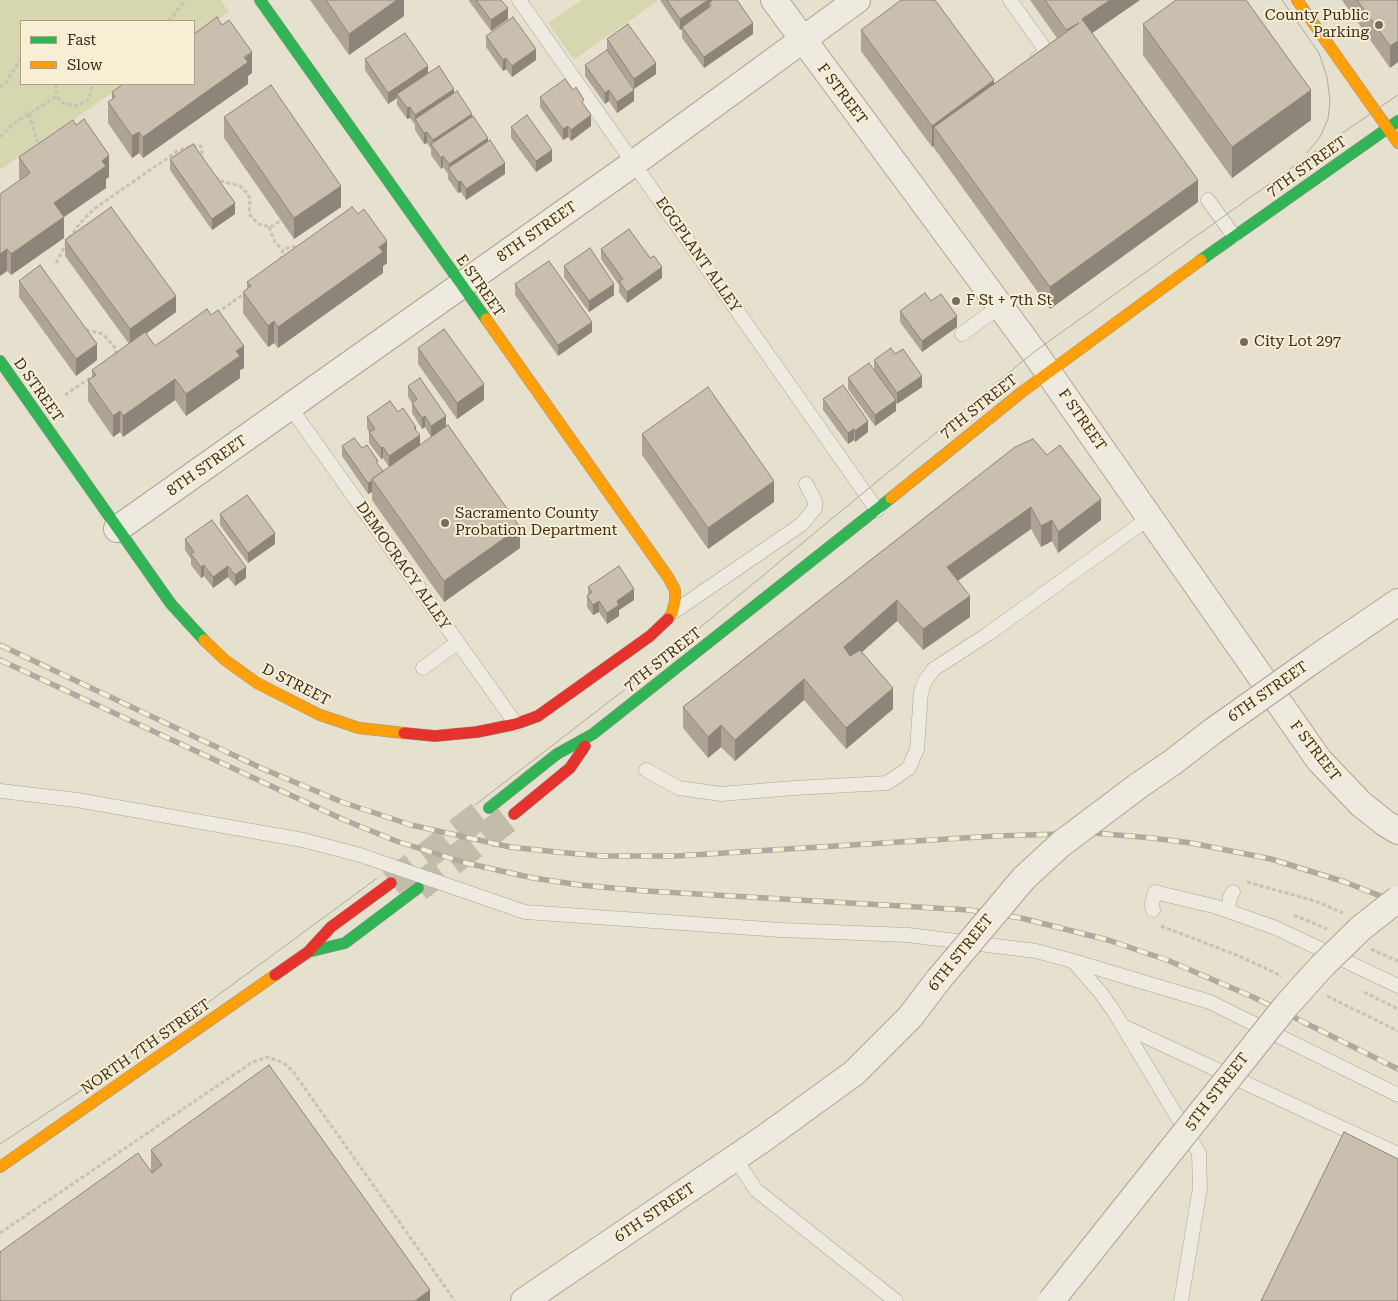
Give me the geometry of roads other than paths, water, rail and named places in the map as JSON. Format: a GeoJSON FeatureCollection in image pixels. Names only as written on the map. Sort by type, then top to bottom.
{"type":"FeatureCollection","features":[{"type":"Feature","properties":{"kind":"main road","name":"E STREET"},"geometry":{"type":"LineString","coordinates":[[260,0],[662,569],[675,590],[672,613]]}},
{"type":"Feature","properties":{"kind":"main road"},"geometry":{"type":"LineString","coordinates":[[1297,0],[1398,143]]}},
{"type":"Feature","properties":{"kind":"main road","name":"7TH STREET"},"geometry":{"type":"LineString","coordinates":[[489,808],[557,754],[593,734],[877,510],[920,473],[1048,372],[1234,236],[1398,121]]}},
{"type":"Feature","properties":{"kind":"main road","name":"D STREET"},"geometry":{"type":"LineString","coordinates":[[0,361],[117,530],[171,604],[196,633],[225,660],[257,683],[320,716],[359,728],[435,736],[477,732],[516,724],[538,716],[561,701],[658,630],[672,613]]}},
{"type":"Feature","properties":{"kind":"main road","name":"7TH STREET"},"geometry":{"type":"LineString","coordinates":[[514,814],[570,768],[593,734]]}},
{"type":"Feature","properties":{"kind":"main road"},"geometry":{"type":"LineString","coordinates":[[308,952],[331,926],[390,883]]}},
{"type":"Feature","properties":{"kind":"main road"},"geometry":{"type":"LineString","coordinates":[[308,952],[345,943],[418,888]]}},
{"type":"Feature","properties":{"kind":"main road","name":"NORTH 7TH STREET"},"geometry":{"type":"LineString","coordinates":[[0,1167],[308,952]]}},
{"type":"Feature","properties":{"kind":"street","name":"F STREET"},"geometry":{"type":"LineString","coordinates":[[774,0],[1048,372],[1319,760],[1361,804],[1385,823],[1398,830]]}},
{"type":"Feature","properties":{"kind":"street","name":"8TH STREET"},"geometry":{"type":"LineString","coordinates":[[117,530],[634,163],[857,0]]}},
{"type":"Feature","properties":{"kind":"street","name":"6TH STREET"},"geometry":{"type":"LineString","coordinates":[[524,1301],[854,1074],[910,1017],[1024,878],[1061,844],[1213,731],[1398,602]]}},
{"type":"Feature","properties":{"kind":"street","name":"5TH STREET"},"geometry":{"type":"LineString","coordinates":[[1052,1301],[1286,1006],[1322,966],[1361,928],[1398,899]]}},
{"type":"Feature","properties":{"kind":"lane","name":"EGGPLANT ALLEY"},"geometry":{"type":"LineString","coordinates":[[519,0],[877,510]]}},
{"type":"Feature","properties":{"kind":"lane"},"geometry":{"type":"LineString","coordinates":[[1010,0],[1047,52],[1028,66]]}},
{"type":"Feature","properties":{"kind":"lane"},"geometry":{"type":"LineString","coordinates":[[1208,200],[1234,236]]}},
{"type":"Feature","properties":{"kind":"lane"},"geometry":{"type":"LineString","coordinates":[[962,334],[1000,306]]}},
{"type":"Feature","properties":{"kind":"lane","name":"DEMOCRACY ALLEY"},"geometry":{"type":"LineString","coordinates":[[290,407],[516,724]]}},
{"type":"Feature","properties":{"kind":"lane"},"geometry":{"type":"LineString","coordinates":[[672,613],[802,524],[815,508],[816,501],[806,484]]}},
{"type":"Feature","properties":{"kind":"lane"},"geometry":{"type":"LineString","coordinates":[[646,770],[679,788],[721,794],[887,783],[909,768],[917,749],[920,692],[934,669],[988,634],[1149,518]]}},
{"type":"Feature","properties":{"kind":"lane"},"geometry":{"type":"LineString","coordinates":[[422,668],[457,643]]}},
{"type":"Feature","properties":{"kind":"lane"},"geometry":{"type":"LineString","coordinates":[[0,791],[77,800],[303,840],[360,855],[525,912],[781,930],[908,935],[1036,951],[1210,1002],[1398,1095]]}},
{"type":"Feature","properties":{"kind":"lane"},"geometry":{"type":"LineString","coordinates":[[1153,910],[1152,904],[1156,892],[1228,910],[1276,928],[1398,986]]}},
{"type":"Feature","properties":{"kind":"lane"},"geometry":{"type":"LineString","coordinates":[[1228,910],[1230,897],[1233,892]]}},
{"type":"Feature","properties":{"kind":"lane"},"geometry":{"type":"LineString","coordinates":[[1073,961],[1100,992],[1123,1026],[1199,1153],[1200,1188],[1181,1301]]}},
{"type":"Feature","properties":{"kind":"lane"},"geometry":{"type":"LineString","coordinates":[[1123,1026],[1398,1154]]}},
{"type":"Feature","properties":{"kind":"lane"},"geometry":{"type":"LineString","coordinates":[[734,1158],[756,1190],[896,1301]]}},
{"type":"Feature","properties":{"kind":"tunnel"},"geometry":{"type":"LineString","coordinates":[[391,883],[489,808]]}},
{"type":"Feature","properties":{"kind":"tunnel"},"geometry":{"type":"LineString","coordinates":[[418,888],[514,814]]}},
{"type":"Feature","properties":{"kind":"tram line"},"geometry":{"type":"LineString","coordinates":[[1282,0],[1319,53],[1327,77],[1330,101],[1328,119],[1320,137],[1307,153]]}},
{"type":"Feature","properties":{"kind":"tram line"},"geometry":{"type":"LineString","coordinates":[[475,805],[623,691],[1034,352],[1297,164],[1398,95]]}},
{"type":"Feature","properties":{"kind":"tram line"},"geometry":{"type":"LineString","coordinates":[[0,1144],[210,1001],[376,879]]}},
{"type":"Feature","properties":{"kind":"railway"},"geometry":{"type":"LineString","coordinates":[[0,645],[261,768],[342,802],[411,825],[510,847],[602,856],[676,856],[995,836],[1094,833],[1191,843],[1271,859],[1345,882],[1398,903]]}},
{"type":"Feature","properties":{"kind":"railway"},"geometry":{"type":"LineString","coordinates":[[0,660],[342,819],[396,841],[466,863],[533,878],[580,885],[646,891],[969,910],[1021,918],[1108,940],[1167,960],[1253,997],[1398,1069]]}},
{"type":"Feature","properties":{"kind":"place","name":"County Public Parking"},"geometry":{"type":"Point","coordinates":[1379,25]}},
{"type":"Feature","properties":{"kind":"place","name":"F St + 7th St"},"geometry":{"type":"Point","coordinates":[956,301]}},
{"type":"Feature","properties":{"kind":"place","name":"City Lot 297"},"geometry":{"type":"Point","coordinates":[1244,342]}},
{"type":"Feature","properties":{"kind":"place","name":"Sacramento County Probation Department"},"geometry":{"type":"Point","coordinates":[445,523]}}]}
